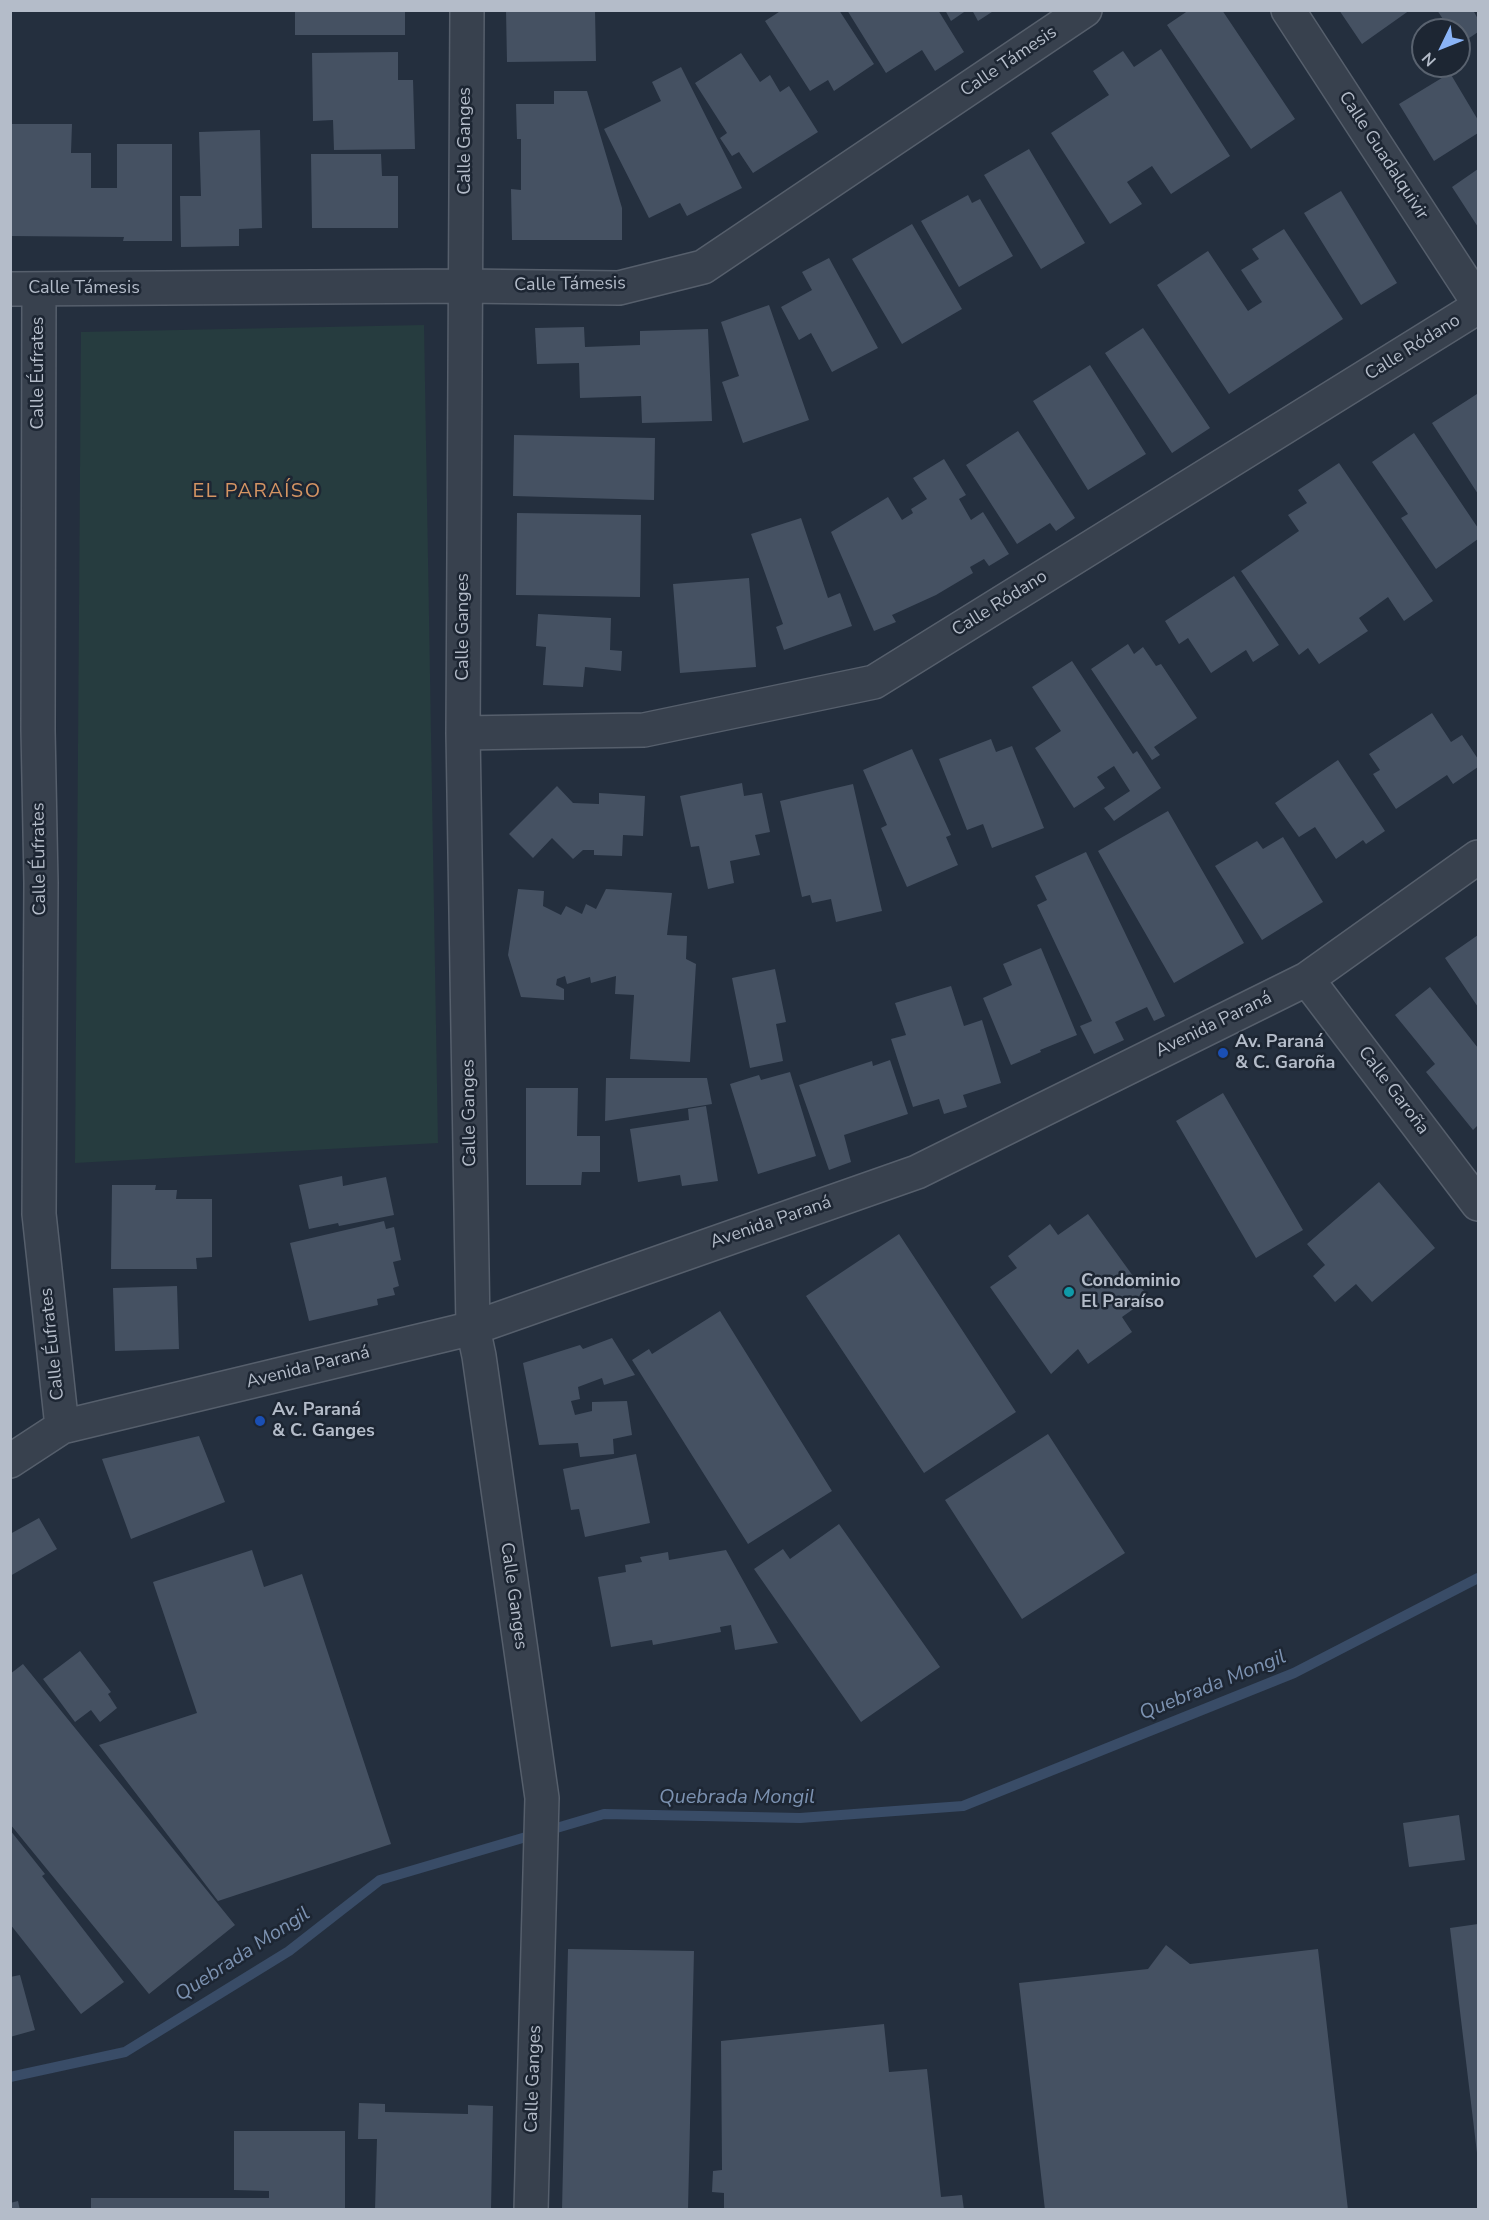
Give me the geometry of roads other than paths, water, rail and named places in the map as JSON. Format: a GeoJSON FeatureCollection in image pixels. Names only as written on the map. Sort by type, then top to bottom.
{"type":"FeatureCollection","features":[{"type":"Feature","properties":{"kind":"street","name":"Calle Ganges"},"geometry":{"type":"LineString","coordinates":[[467,10],[463,733],[473,1328],[479,1356],[542,1798],[531,2210]]}},
{"type":"Feature","properties":{"kind":"street","name":"Calle Támesis"},"geometry":{"type":"LineString","coordinates":[[25,289],[465,286],[619,288],[703,267],[1085,10]]}},
{"type":"Feature","properties":{"kind":"street","name":"Calle Guadalquivir"},"geometry":{"type":"LineString","coordinates":[[1288,10],[1479,302]]}},
{"type":"Feature","properties":{"kind":"street","name":"Calle Éufrates"},"geometry":{"type":"LineString","coordinates":[[25,289],[24,730],[41,884],[25,1214],[62,1428]]}},
{"type":"Feature","properties":{"kind":"street","name":"Calle Ródano"},"geometry":{"type":"LineString","coordinates":[[463,733],[644,730],[874,682],[1479,307]]}},
{"type":"Feature","properties":{"kind":"street","name":"Avenida Paraná"},"geometry":{"type":"LineString","coordinates":[[10,1461],[62,1428],[473,1328],[917,1172],[1307,979],[1479,857]]}},
{"type":"Feature","properties":{"kind":"street","name":"Calle Garoña"},"geometry":{"type":"LineString","coordinates":[[1307,979],[1479,1204]]}},
{"type":"Feature","properties":{"kind":"waterway","name":"Quebrada Mongil"},"geometry":{"type":"LineString","coordinates":[[10,2077],[125,2052],[289,1951],[380,1880],[604,1814],[800,1818],[963,1806],[1294,1673],[1478,1578]]}},
{"type":"Feature","properties":{"kind":"place","name":"Av. Paraná & C. Garoña"},"geometry":{"type":"Point","coordinates":[1223,1053]}},
{"type":"Feature","properties":{"kind":"place","name":"Condominio El Paraíso"},"geometry":{"type":"Point","coordinates":[1069,1292]}},
{"type":"Feature","properties":{"kind":"place","name":"Av. Paraná & C. Ganges"},"geometry":{"type":"Point","coordinates":[260,1421]}},
{"type":"Feature","properties":{"kind":"district","name":"EL PARAÍSO"},"geometry":{"type":"Point","coordinates":[257,492]}}]}
